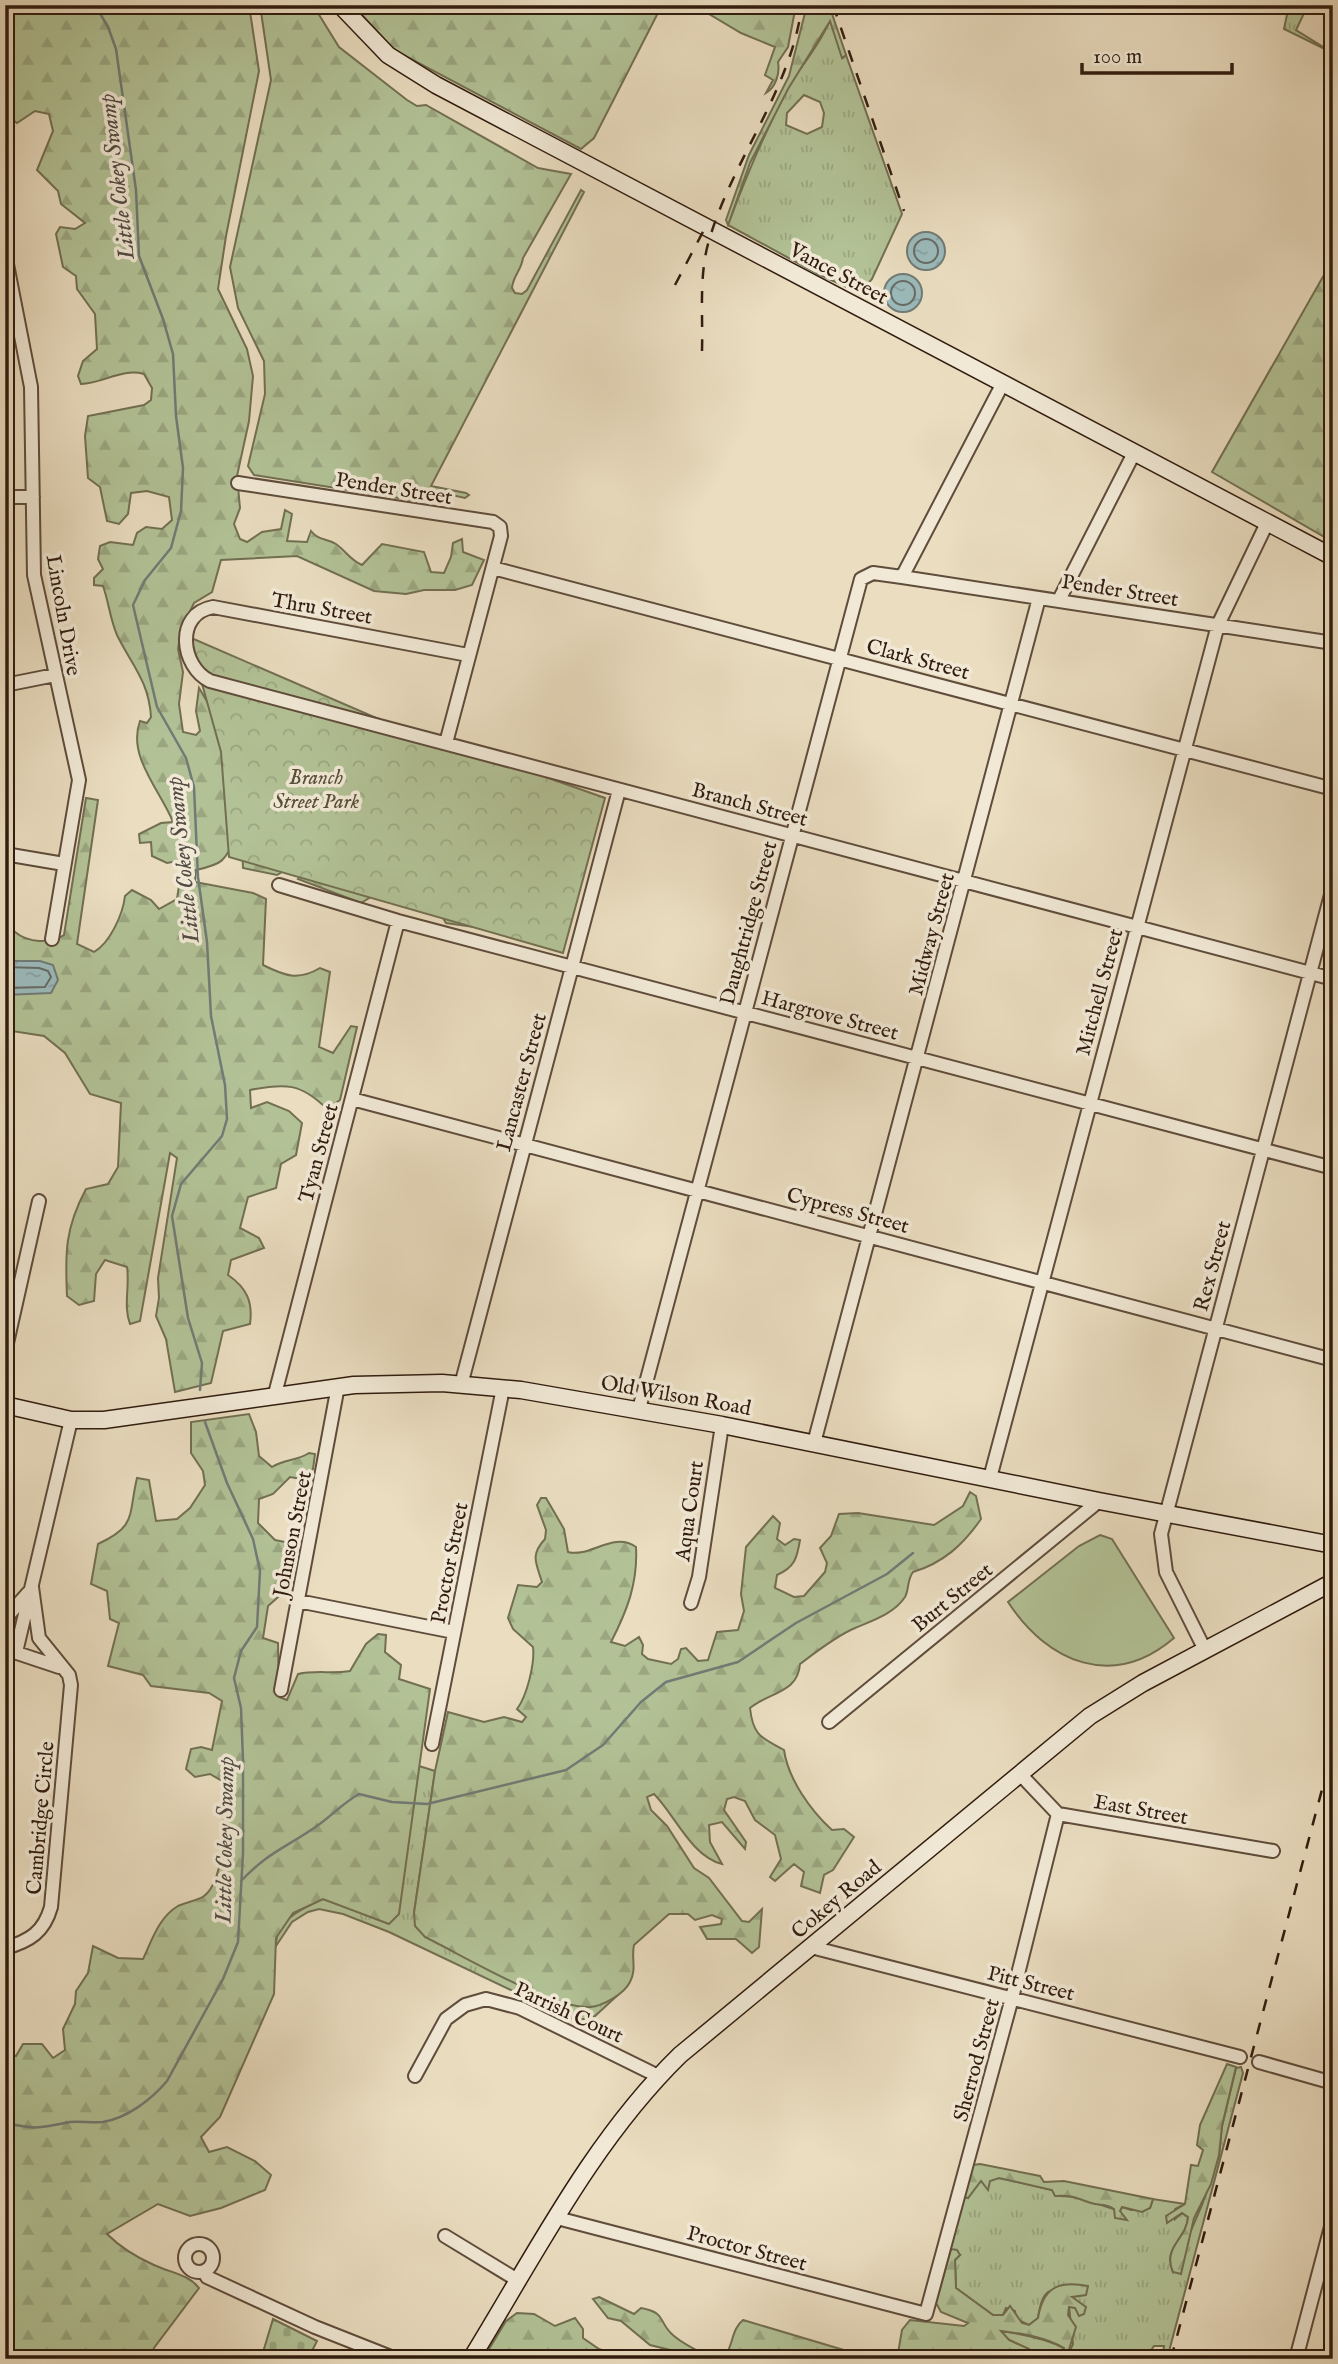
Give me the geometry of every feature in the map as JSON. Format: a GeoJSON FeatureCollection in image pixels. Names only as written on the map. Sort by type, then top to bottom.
{"type":"FeatureCollection","features":[{"type":"Feature","properties":{"kind":"street","name":"Vance Street"},"geometry":{"type":"LineString","coordinates":[[340,5],[388,55],[436,86],[1333,557]]}},
{"type":"Feature","properties":{"kind":"street","name":"Lincoln Drive"},"geometry":{"type":"LineString","coordinates":[[6,259],[31,387],[32,560],[79,780],[52,939]]}},
{"type":"Feature","properties":{"kind":"street"},"geometry":{"type":"LineString","coordinates":[[902,577],[1003,383]]}},
{"type":"Feature","properties":{"kind":"street"},"geometry":{"type":"LineString","coordinates":[[1059,600],[1134,453]]}},
{"type":"Feature","properties":{"kind":"street","name":"Pender Street"},"geometry":{"type":"LineString","coordinates":[[238,484],[493,522],[500,527],[501,536],[493,568]]}},
{"type":"Feature","properties":{"kind":"street"},"geometry":{"type":"LineString","coordinates":[[5,497],[33,497]]}},
{"type":"Feature","properties":{"kind":"street","name":"Mitchell Street"},"geometry":{"type":"LineString","coordinates":[[990,1478],[1217,625],[1267,523]]}},
{"type":"Feature","properties":{"kind":"street"},"geometry":{"type":"LineString","coordinates":[[446,743],[493,568]]}},
{"type":"Feature","properties":{"kind":"street","name":"Clark Street"},"geometry":{"type":"LineString","coordinates":[[493,568],[1333,789]]}},
{"type":"Feature","properties":{"kind":"street","name":"Daughtridge Street"},"geometry":{"type":"LineString","coordinates":[[639,1409],[861,579],[873,573],[902,577]]}},
{"type":"Feature","properties":{"kind":"street","name":"Pender Street"},"geometry":{"type":"LineString","coordinates":[[902,577],[1333,643]]}},
{"type":"Feature","properties":{"kind":"street","name":"Midway Street"},"geometry":{"type":"LineString","coordinates":[[814,1443],[1039,598]]}},
{"type":"Feature","properties":{"kind":"street","name":"Thru Street"},"geometry":{"type":"LineString","coordinates":[[185,639],[196,619],[207,608],[213,607],[468,655]]}},
{"type":"Feature","properties":{"kind":"street","name":"Branch Street"},"geometry":{"type":"LineString","coordinates":[[185,639],[186,653],[192,666],[199,676],[210,681],[1333,979]]}},
{"type":"Feature","properties":{"kind":"street"},"geometry":{"type":"LineString","coordinates":[[5,685],[55,675]]}},
{"type":"Feature","properties":{"kind":"street","name":"Lancaster Street"},"geometry":{"type":"LineString","coordinates":[[461,1385],[619,790]]}},
{"type":"Feature","properties":{"kind":"street"},"geometry":{"type":"LineString","coordinates":[[5,854],[64,864]]}},
{"type":"Feature","properties":{"kind":"street","name":"Hargrove Street"},"geometry":{"type":"LineString","coordinates":[[279,885],[398,921],[1333,1168]]}},
{"type":"Feature","properties":{"kind":"street","name":"Rex Street"},"geometry":{"type":"LineString","coordinates":[[1205,1650],[1172,1586],[1163,1561],[1161,1534],[1333,887]]}},
{"type":"Feature","properties":{"kind":"street","name":"Tyan Street"},"geometry":{"type":"LineString","coordinates":[[275,1394],[398,921]]}},
{"type":"Feature","properties":{"kind":"street","name":"Cypress Street"},"geometry":{"type":"LineString","coordinates":[[352,1099],[1333,1360]]}},
{"type":"Feature","properties":{"kind":"street"},"geometry":{"type":"LineString","coordinates":[[5,1352],[39,1201]]}},
{"type":"Feature","properties":{"kind":"street","name":"Old Wilson Road"},"geometry":{"type":"LineString","coordinates":[[5,1405],[71,1420],[137,1416],[338,1386],[461,1385],[503,1388],[722,1424],[1099,1502],[1333,1545]]}},
{"type":"Feature","properties":{"kind":"street","name":"Johnson Street"},"geometry":{"type":"LineString","coordinates":[[281,1690],[338,1386]]}},
{"type":"Feature","properties":{"kind":"street","name":"Proctor Street"},"geometry":{"type":"LineString","coordinates":[[432,1744],[503,1388]]}},
{"type":"Feature","properties":{"kind":"street"},"geometry":{"type":"LineString","coordinates":[[62,1669],[11,1651],[32,1587],[71,1420]]}},
{"type":"Feature","properties":{"kind":"street","name":"Aqua Court"},"geometry":{"type":"LineString","coordinates":[[691,1603],[699,1577],[722,1424]]}},
{"type":"Feature","properties":{"kind":"street","name":"Burt Street"},"geometry":{"type":"LineString","coordinates":[[829,1722],[1099,1502]]}},
{"type":"Feature","properties":{"kind":"street","name":"Cokey Road"},"geometry":{"type":"LineString","coordinates":[[471,2359],[609,2136],[658,2076],[1020,1774],[1107,1705],[1333,1581]]}},
{"type":"Feature","properties":{"kind":"street"},"geometry":{"type":"LineString","coordinates":[[5,1619],[17,1609],[32,1587]]}},
{"type":"Feature","properties":{"kind":"street"},"geometry":{"type":"LineString","coordinates":[[32,1587],[39,1638],[62,1669]]}},
{"type":"Feature","properties":{"kind":"street"},"geometry":{"type":"LineString","coordinates":[[298,1601],[454,1632]]}},
{"type":"Feature","properties":{"kind":"street","name":"Cambridge Circle"},"geometry":{"type":"LineString","coordinates":[[5,1948],[38,1933],[47,1922],[51,1907],[71,1685],[69,1675],[62,1669]]}},
{"type":"Feature","properties":{"kind":"street"},"geometry":{"type":"LineString","coordinates":[[1020,1774],[1058,1814]]}},
{"type":"Feature","properties":{"kind":"street","name":"East Street"},"geometry":{"type":"LineString","coordinates":[[1058,1814],[1273,1851]]}},
{"type":"Feature","properties":{"kind":"street","name":"Sherrod Street"},"geometry":{"type":"LineString","coordinates":[[926,2314],[1012,1998],[1058,1814]]}},
{"type":"Feature","properties":{"kind":"street","name":"Pitt Street"},"geometry":{"type":"LineString","coordinates":[[811,1947],[1240,2057]]}},
{"type":"Feature","properties":{"kind":"street","name":"Parrish Court"},"geometry":{"type":"LineString","coordinates":[[415,2076],[446,2019],[465,2005],[486,1999],[520,2008],[658,2076]]}},
{"type":"Feature","properties":{"kind":"street"},"geometry":{"type":"LineString","coordinates":[[1259,2062],[1333,2083]]}},
{"type":"Feature","properties":{"kind":"street","name":"Proctor Street"},"geometry":{"type":"LineString","coordinates":[[557,2218],[926,2314]]}},
{"type":"Feature","properties":{"kind":"street"},"geometry":{"type":"LineString","coordinates":[[1296,2359],[1333,2218]]}},
{"type":"Feature","properties":{"kind":"street"},"geometry":{"type":"LineString","coordinates":[[445,2236],[519,2281]]}},
{"type":"Feature","properties":{"kind":"street"},"geometry":{"type":"LineString","coordinates":[[1324,2251],[1333,2263]]}},
{"type":"Feature","properties":{"kind":"street"},"geometry":{"type":"LineString","coordinates":[[204,2271],[207,2277],[300,2320],[396,2359]]}},
{"type":"Feature","properties":{"kind":"green space"},"geometry":{"type":"Polygon","coordinates":[[[5,5],[249,5],[259,71],[218,289],[247,349],[253,376],[249,421],[237,476],[240,508],[234,524],[240,539],[247,542],[262,532],[281,529],[285,510],[292,514],[287,541],[307,542],[311,531],[336,544],[362,565],[382,544],[424,552],[431,572],[444,573],[451,557],[453,543],[462,539],[463,552],[484,560],[472,585],[455,590],[424,590],[406,594],[374,591],[297,556],[221,560],[212,592],[194,603],[181,630],[178,649],[183,672],[179,704],[183,732],[196,735],[200,731],[196,711],[199,688],[225,731],[518,933],[446,923],[438,910],[381,891],[361,903],[298,879],[307,866],[302,860],[277,875],[243,868],[242,846],[236,837],[222,861],[196,870],[195,882],[253,893],[266,899],[263,965],[292,976],[305,975],[320,968],[330,972],[319,1047],[333,1053],[351,1026],[357,1027],[340,1100],[327,1109],[309,1094],[292,1087],[273,1086],[250,1090],[251,1108],[267,1102],[289,1111],[302,1123],[296,1155],[281,1164],[276,1188],[248,1197],[240,1228],[259,1238],[264,1248],[231,1260],[228,1275],[240,1285],[247,1296],[250,1324],[223,1331],[211,1383],[175,1392],[166,1339],[156,1316],[158,1278],[177,1158],[170,1153],[140,1321],[130,1324],[128,1317],[127,1267],[105,1260],[96,1274],[94,1301],[79,1305],[67,1296],[66,1267],[70,1229],[86,1189],[108,1184],[118,1167],[121,1103],[90,1094],[65,1053],[44,1036],[5,1030],[5,918],[15,932],[26,938],[46,941],[64,935],[86,798],[98,800],[77,944],[94,952],[100,948],[115,927],[125,896],[132,890],[151,900],[159,909],[177,899],[183,860],[167,863],[152,856],[151,842],[140,843],[139,834],[161,823],[173,822],[147,773],[138,747],[140,721],[147,723],[151,717],[147,693],[117,635],[103,586],[94,585],[94,578],[103,569],[98,559],[100,546],[110,542],[133,545],[137,533],[146,527],[162,529],[172,520],[169,497],[147,491],[131,493],[128,514],[119,524],[107,521],[100,487],[88,478],[85,436],[88,416],[144,405],[151,400],[152,388],[144,374],[136,373],[120,374],[81,384],[78,376],[83,361],[97,349],[95,314],[77,289],[76,276],[63,267],[56,234],[60,227],[75,229],[85,223],[61,204],[58,191],[37,170],[53,131],[49,114],[35,111],[17,123],[5,114],[5,5]]]}},
{"type":"Feature","properties":{"kind":"green space"},"geometry":{"type":"Polygon","coordinates":[[[260,5],[313,5],[339,47],[407,100],[417,106],[426,105],[538,168],[571,174],[523,258],[512,288],[515,293],[522,294],[527,290],[581,190],[584,192],[431,486],[466,493],[469,495],[465,498],[429,490],[411,500],[254,475],[248,466],[265,394],[264,361],[238,308],[230,267],[271,80],[260,5]]]}},
{"type":"Feature","properties":{"kind":"green space"},"geometry":{"type":"Polygon","coordinates":[[[353,5],[662,5],[594,138],[581,149],[394,50],[353,5]]]}},
{"type":"Feature","properties":{"kind":"green space"},"geometry":{"type":"Polygon","coordinates":[[[694,5],[796,5],[788,47],[778,62],[776,79],[766,93],[773,80],[765,75],[775,47],[741,33],[694,5]]]}},
{"type":"Feature","properties":{"kind":"green space"},"geometry":{"type":"Polygon","coordinates":[[[807,5],[829,5],[846,55],[842,58],[830,21],[788,89],[750,163],[728,225],[726,220],[749,155],[789,76],[807,5]]]}},
{"type":"Feature","properties":{"kind":"green space"},"geometry":{"type":"Polygon","coordinates":[[[1289,5],[1308,5],[1296,30],[1333,53],[1284,29],[1289,5]]]}},
{"type":"Feature","properties":{"kind":"green space"},"geometry":{"type":"Polygon","coordinates":[[[830,20],[843,58],[846,55],[902,214],[872,279],[860,293],[820,275],[728,225],[755,157],[792,81],[830,20]],[[804,95],[787,113],[786,125],[807,134],[822,127],[824,113],[820,102],[804,95]]]}},
{"type":"Feature","properties":{"kind":"green space"},"geometry":{"type":"Polygon","coordinates":[[[1333,259],[1333,542],[1212,472],[1333,259]]]}},
{"type":"Feature","properties":{"kind":"green space","name":"Branch Street Park"},"geometry":{"type":"Polygon","coordinates":[[[189,637],[455,752],[489,757],[605,798],[563,953],[229,857],[221,752],[189,637]]]}},
{"type":"Feature","properties":{"kind":"green space"},"geometry":{"type":"Polygon","coordinates":[[[249,1414],[256,1432],[259,1456],[272,1467],[309,1453],[315,1454],[313,1469],[301,1479],[290,1477],[273,1494],[259,1499],[258,1523],[275,1540],[290,1543],[291,1578],[285,1591],[268,1606],[263,1638],[278,1643],[279,1697],[287,1700],[298,1674],[350,1671],[366,1644],[378,1634],[386,1635],[385,1652],[401,1665],[399,1679],[430,1689],[399,1914],[389,1924],[323,1899],[293,1913],[276,1938],[274,1994],[220,2117],[201,2137],[209,2152],[227,2147],[255,2161],[271,2175],[265,2190],[221,2208],[190,2216],[158,2204],[107,2234],[135,2255],[184,2277],[199,2288],[154,2348],[151,2359],[7,2359],[5,2052],[16,2056],[23,2044],[42,2044],[53,2058],[65,2050],[63,2029],[75,2004],[76,1991],[88,1973],[93,1946],[118,1958],[143,1959],[166,1916],[178,1906],[204,1896],[212,1887],[223,1842],[222,1781],[210,1774],[195,1777],[186,1769],[191,1749],[201,1747],[212,1750],[222,1701],[209,1693],[151,1686],[143,1675],[108,1666],[119,1623],[110,1619],[107,1591],[91,1584],[98,1544],[111,1538],[125,1525],[131,1511],[137,1478],[149,1480],[156,1521],[177,1519],[190,1508],[205,1485],[203,1471],[191,1453],[191,1422],[249,1414]]]}},
{"type":"Feature","properties":{"kind":"green space"},"geometry":{"type":"Polygon","coordinates":[[[970,1492],[976,1496],[981,1519],[951,1552],[934,1564],[913,1572],[906,1594],[895,1608],[826,1644],[800,1664],[794,1681],[750,1708],[751,1718],[760,1735],[784,1750],[795,1783],[816,1814],[832,1830],[844,1829],[854,1837],[833,1870],[824,1875],[820,1893],[801,1886],[804,1872],[794,1864],[775,1881],[770,1877],[781,1859],[775,1835],[755,1820],[745,1801],[734,1797],[727,1799],[724,1810],[746,1842],[745,1849],[722,1822],[709,1825],[710,1842],[722,1864],[711,1860],[692,1844],[654,1794],[647,1797],[651,1810],[667,1826],[694,1868],[709,1878],[742,1921],[749,1922],[762,1909],[759,1947],[752,1953],[736,1939],[707,1939],[700,1927],[721,1924],[722,1919],[712,1915],[695,1920],[688,1914],[669,1914],[634,1945],[633,1973],[623,1991],[613,1999],[590,2007],[553,1999],[507,1980],[425,1937],[415,1926],[414,1913],[435,1771],[448,1712],[484,1722],[504,1717],[522,1722],[526,1717],[517,1709],[530,1679],[533,1647],[513,1629],[508,1618],[518,1585],[537,1587],[542,1582],[536,1559],[546,1530],[537,1505],[541,1498],[546,1498],[564,1529],[568,1552],[585,1552],[619,1542],[636,1547],[635,1573],[630,1596],[611,1642],[625,1646],[639,1637],[643,1645],[642,1654],[648,1659],[671,1664],[678,1659],[681,1649],[686,1648],[698,1661],[708,1660],[717,1632],[738,1630],[744,1611],[741,1594],[746,1547],[773,1516],[780,1523],[777,1539],[785,1545],[794,1539],[800,1540],[794,1561],[788,1569],[777,1575],[775,1588],[794,1597],[804,1596],[825,1572],[827,1563],[820,1548],[831,1536],[839,1514],[858,1513],[934,1525],[963,1506],[970,1492]]]}},
{"type":"Feature","properties":{"kind":"green space"},"geometry":{"type":"Polygon","coordinates":[[[1100,1535],[1112,1539],[1174,1638],[1151,1654],[1128,1663],[1105,1666],[1062,1654],[1042,1641],[1008,1602],[1079,1546],[1100,1535]]]}},
{"type":"Feature","properties":{"kind":"green space"},"geometry":{"type":"Polygon","coordinates":[[[419,1766],[435,1771],[414,1913],[554,2000],[590,2007],[620,1993],[595,2016],[576,2021],[389,1932],[343,1914],[319,1909],[308,1912],[292,1922],[276,1946],[280,1929],[285,1922],[299,1911],[323,1899],[354,1910],[398,1914],[419,1766]]]}},
{"type":"Feature","properties":{"kind":"green space"},"geometry":{"type":"Polygon","coordinates":[[[1227,2064],[1236,2067],[1222,2126],[1219,2155],[1211,2184],[1194,2218],[1181,2274],[1173,2272],[1170,2263],[1173,2249],[1187,2225],[1188,2217],[1182,2213],[1167,2223],[1166,2216],[1185,2204],[1191,2165],[1198,2166],[1203,2150],[1197,2145],[1200,2125],[1227,2064]]]}},
{"type":"Feature","properties":{"kind":"green space"},"geometry":{"type":"Polygon","coordinates":[[[1241,2067],[1243,2073],[1167,2359],[1162,2359],[1164,2346],[1154,2346],[1145,2359],[1066,2359],[1073,2344],[1069,2306],[1075,2308],[1072,2297],[1082,2295],[1063,2290],[1051,2291],[1043,2299],[1038,2318],[1029,2325],[1016,2319],[1015,2311],[1006,2308],[1003,2315],[993,2315],[956,2288],[955,2260],[960,2255],[948,2251],[964,2197],[968,2198],[978,2182],[999,2178],[1052,2190],[1056,2196],[1081,2199],[1120,2211],[1122,2207],[1131,2210],[1150,2208],[1153,2199],[1185,2204],[1175,2209],[1175,2219],[1182,2213],[1188,2217],[1187,2225],[1171,2256],[1173,2272],[1202,2205],[1219,2155],[1222,2126],[1236,2068],[1241,2067]]]}},
{"type":"Feature","properties":{"kind":"green space"},"geometry":{"type":"Polygon","coordinates":[[[980,2164],[1040,2176],[1044,2182],[1064,2181],[1153,2199],[1150,2208],[1142,2212],[1122,2207],[1120,2211],[1127,2220],[1115,2218],[1114,2209],[1108,2206],[1071,2196],[1055,2196],[1052,2190],[999,2178],[990,2181],[988,2190],[981,2181],[968,2198],[964,2197],[973,2165],[980,2164]]]}},
{"type":"Feature","properties":{"kind":"green space"},"geometry":{"type":"Polygon","coordinates":[[[951,2249],[957,2250],[960,2255],[955,2260],[956,2288],[993,2315],[1003,2315],[1010,2306],[1022,2323],[1029,2325],[1038,2318],[1044,2300],[1054,2288],[1068,2284],[1088,2286],[1086,2295],[1072,2297],[1086,2307],[1084,2314],[1079,2316],[1075,2308],[1069,2307],[1068,2315],[1076,2327],[1066,2359],[1043,2359],[1049,2353],[1061,2355],[1064,2348],[1057,2344],[1034,2336],[1001,2331],[1009,2340],[1029,2349],[1027,2359],[897,2359],[902,2330],[910,2320],[964,2326],[968,2323],[941,2312],[936,2303],[951,2249]]]}},
{"type":"Feature","properties":{"kind":"green space"},"geometry":{"type":"Polygon","coordinates":[[[599,2297],[634,2314],[641,2308],[659,2315],[674,2336],[714,2359],[690,2359],[686,2354],[650,2345],[621,2321],[608,2318],[593,2299],[599,2297]]]}},
{"type":"Feature","properties":{"kind":"green space"},"geometry":{"type":"Polygon","coordinates":[[[517,2313],[534,2314],[555,2326],[575,2318],[583,2329],[583,2338],[599,2349],[627,2359],[483,2359],[506,2321],[517,2313]]]}},
{"type":"Feature","properties":{"kind":"green space"},"geometry":{"type":"Polygon","coordinates":[[[273,2319],[317,2341],[308,2359],[261,2359],[273,2319]]]}},
{"type":"Feature","properties":{"kind":"green space"},"geometry":{"type":"Polygon","coordinates":[[[743,2320],[874,2359],[721,2359],[728,2351],[736,2329],[743,2320]]]}},
{"type":"Feature","properties":{"kind":"green space"},"geometry":{"type":"Polygon","coordinates":[[[1000,2331],[1033,2337],[1064,2348],[1061,2355],[1049,2353],[1043,2359],[1027,2359],[1029,2349],[1009,2340],[1000,2331]]]}},
{"type":"Feature","properties":{"kind":"water"},"geometry":{"type":"Polygon","coordinates":[[[926,232],[939,238],[945,251],[939,264],[926,270],[913,264],[907,251],[913,238],[926,232]]]}},
{"type":"Feature","properties":{"kind":"water"},"geometry":{"type":"Polygon","coordinates":[[[903,274],[916,280],[922,293],[916,306],[903,312],[890,306],[884,293],[890,280],[903,274]]]}},
{"type":"Feature","properties":{"kind":"water"},"geometry":{"type":"Polygon","coordinates":[[[5,961],[40,961],[53,965],[58,980],[51,993],[5,995],[5,961]]]}},
{"type":"Feature","properties":{"kind":"waterway","name":"Little Cokey Swamp"},"geometry":{"type":"LineString","coordinates":[[95,5],[108,27],[116,49],[136,190],[139,256],[173,354],[176,416],[183,468],[181,511],[171,548],[145,580],[133,605],[157,707],[186,758],[194,787],[198,877],[207,942],[211,1016],[225,1085],[227,1119],[222,1136],[181,1184],[172,1216],[188,1318],[202,1363],[200,1390]]}},
{"type":"Feature","properties":{"kind":"waterway","name":"Little Cokey Swamp"},"geometry":{"type":"LineString","coordinates":[[5,2123],[38,2127],[70,2122],[103,2122],[121,2117],[154,2095],[167,2081],[223,1979],[238,1942],[243,1853],[243,1760],[241,1708],[234,1678],[241,1651],[257,1627],[260,1571],[253,1539],[227,1483],[205,1422]]}},
{"type":"Feature","properties":{"kind":"waterway"},"geometry":{"type":"LineString","coordinates":[[241,1881],[267,1858],[317,1826],[359,1794],[392,1802],[427,1804],[566,1770],[603,1745],[641,1702],[666,1682],[738,1662],[796,1623],[887,1574],[913,1553]]}},
{"type":"Feature","properties":{"kind":"railway"},"geometry":{"type":"LineString","coordinates":[[702,351],[702,283],[708,244],[718,213],[786,67],[796,37],[802,5]]}},
{"type":"Feature","properties":{"kind":"railway"},"geometry":{"type":"LineString","coordinates":[[833,5],[904,211]]}},
{"type":"Feature","properties":{"kind":"railway"},"geometry":{"type":"LineString","coordinates":[[675,285],[706,226]]}},
{"type":"Feature","properties":{"kind":"railway"},"geometry":{"type":"LineString","coordinates":[[1171,2359],[1333,1748]]}}]}
